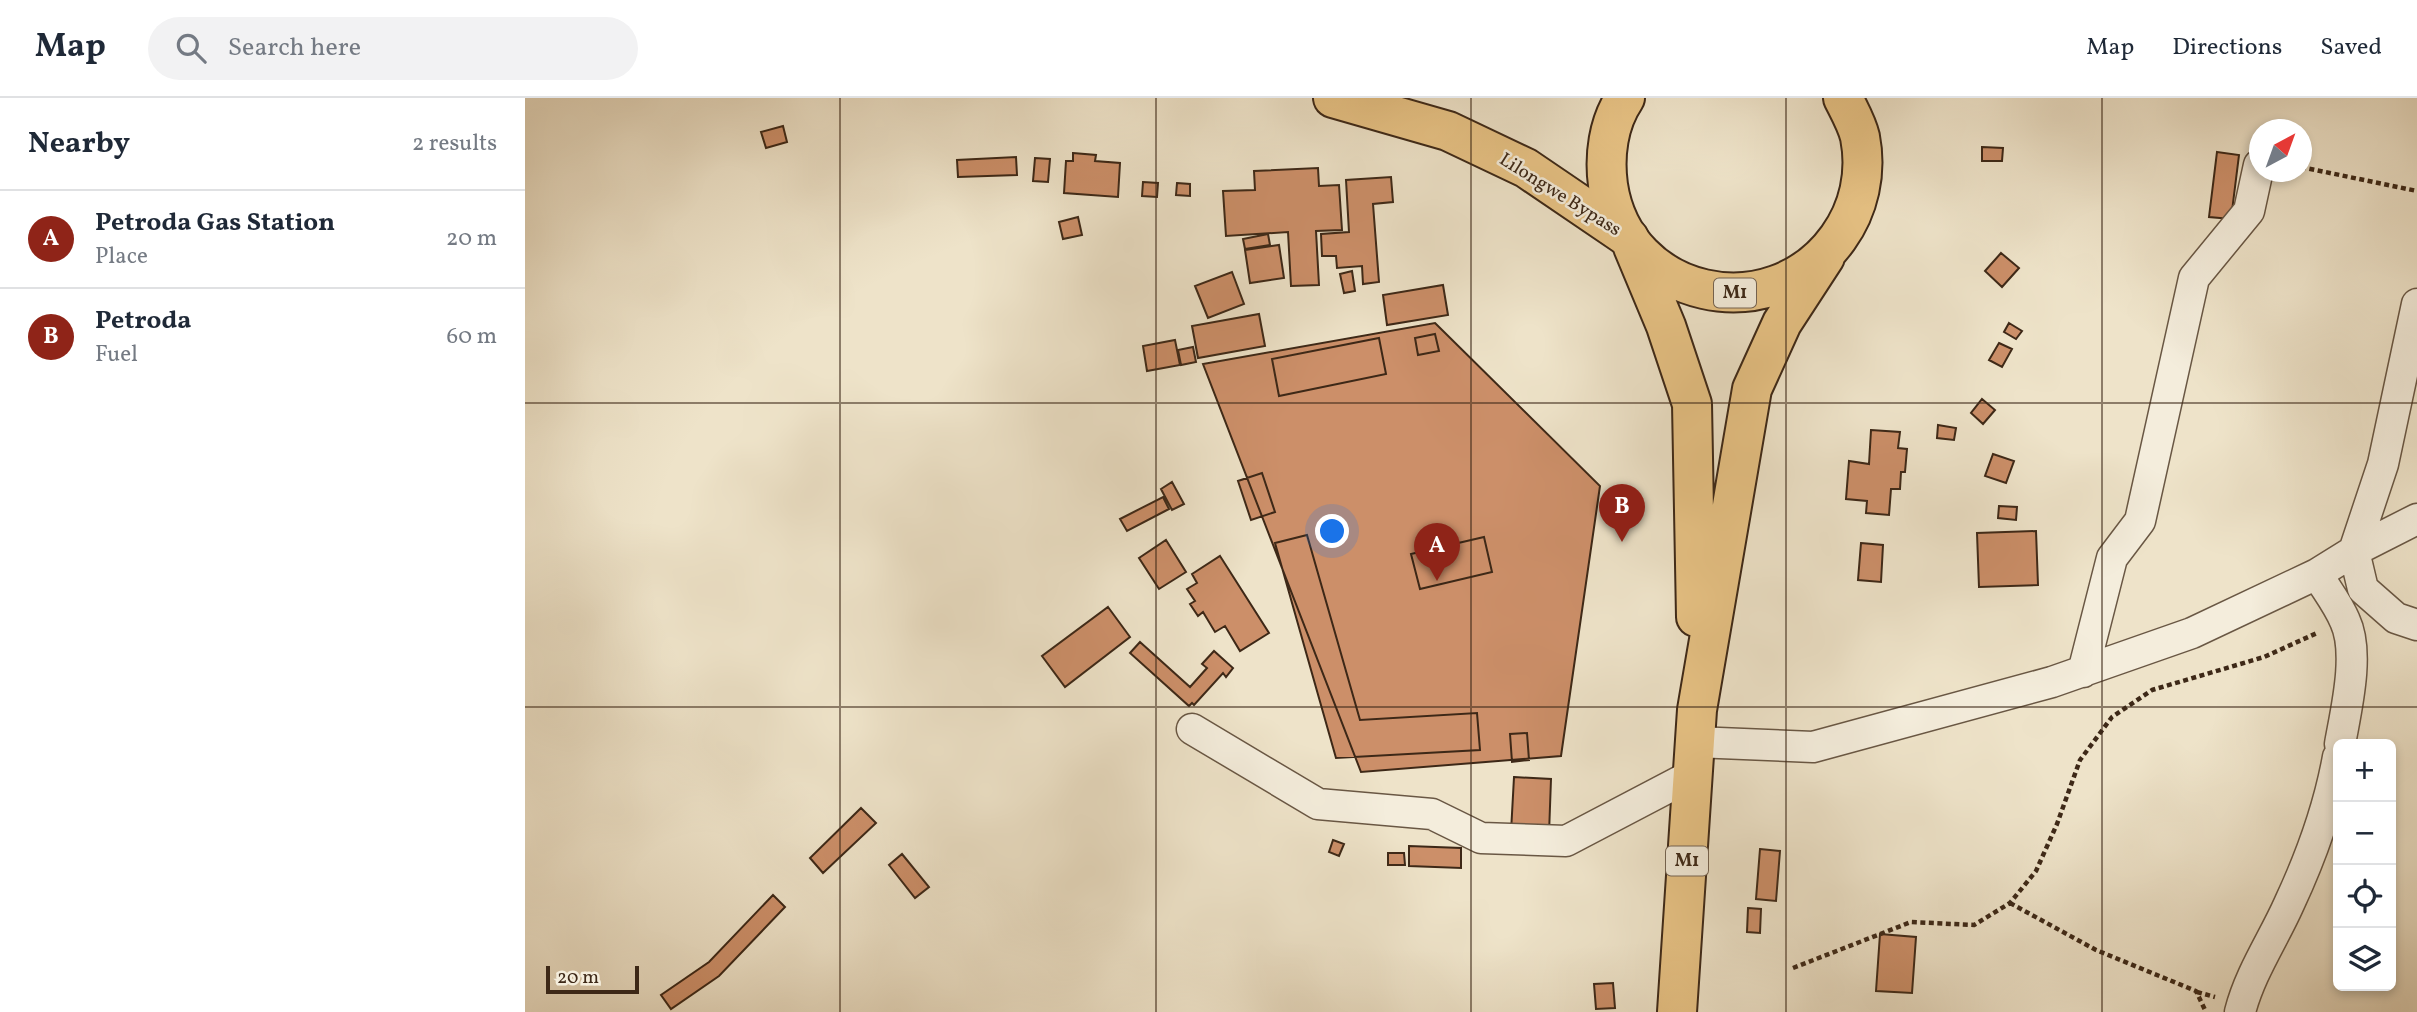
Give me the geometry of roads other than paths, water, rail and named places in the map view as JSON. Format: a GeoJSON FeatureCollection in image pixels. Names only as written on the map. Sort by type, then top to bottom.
{"type":"FeatureCollection","features":[{"type":"Feature","properties":{"kind":"main road","name":"Lilongwe Bypass"},"geometry":{"type":"LineString","coordinates":[[1333,98],[1448,131],[1526,168],[1629,238]]}},
{"type":"Feature","properties":{"kind":"main road","name":"M1"},"geometry":{"type":"LineString","coordinates":[[1625,98],[1612,126],[1607,149],[1606,172],[1610,196],[1617,218],[1629,238],[1666,326],[1692,404],[1695,742],[1677,1012]]}},
{"type":"Feature","properties":{"kind":"main road","name":"M1"},"geometry":{"type":"LineString","coordinates":[[1695,742],[1752,389],[1782,323],[1850,222],[1862,180],[1859,136],[1843,98]]}},
{"type":"Feature","properties":{"kind":"main road","name":"M1"},"geometry":{"type":"LineString","coordinates":[[1629,238],[1643,255],[1661,270],[1701,289],[1723,293],[1767,290],[1808,271],[1825,257]]}},
{"type":"Feature","properties":{"kind":"street"},"geometry":{"type":"LineString","coordinates":[[2083,672],[2112,558],[2140,521],[2194,278],[2249,211],[2255,182]]}},
{"type":"Feature","properties":{"kind":"street"},"geometry":{"type":"LineString","coordinates":[[2417,304],[2383,464],[2354,551],[2363,589],[2396,618],[2417,625]]}},
{"type":"Feature","properties":{"kind":"street"},"geometry":{"type":"LineString","coordinates":[[1192,729],[1318,804],[1432,814],[1481,838],[1566,841],[1695,742],[1813,747],[2083,672],[2192,633],[2317,574],[2354,551],[2417,519]]}},
{"type":"Feature","properties":{"kind":"street"},"geometry":{"type":"LineString","coordinates":[[2317,574],[2345,621],[2351,641],[2348,699],[2341,739]]}},
{"type":"Feature","properties":{"kind":"street"},"geometry":{"type":"LineString","coordinates":[[2241,1012],[2254,971],[2289,904],[2323,820],[2333,778]]}},
{"type":"Feature","properties":{"kind":"place","name":"Petroda"},"geometry":{"type":"Point","coordinates":[1622,542]}},
{"type":"Feature","properties":{"kind":"place","name":"Petroda Gas Station"},"geometry":{"type":"Point","coordinates":[1437,581]}}]}
